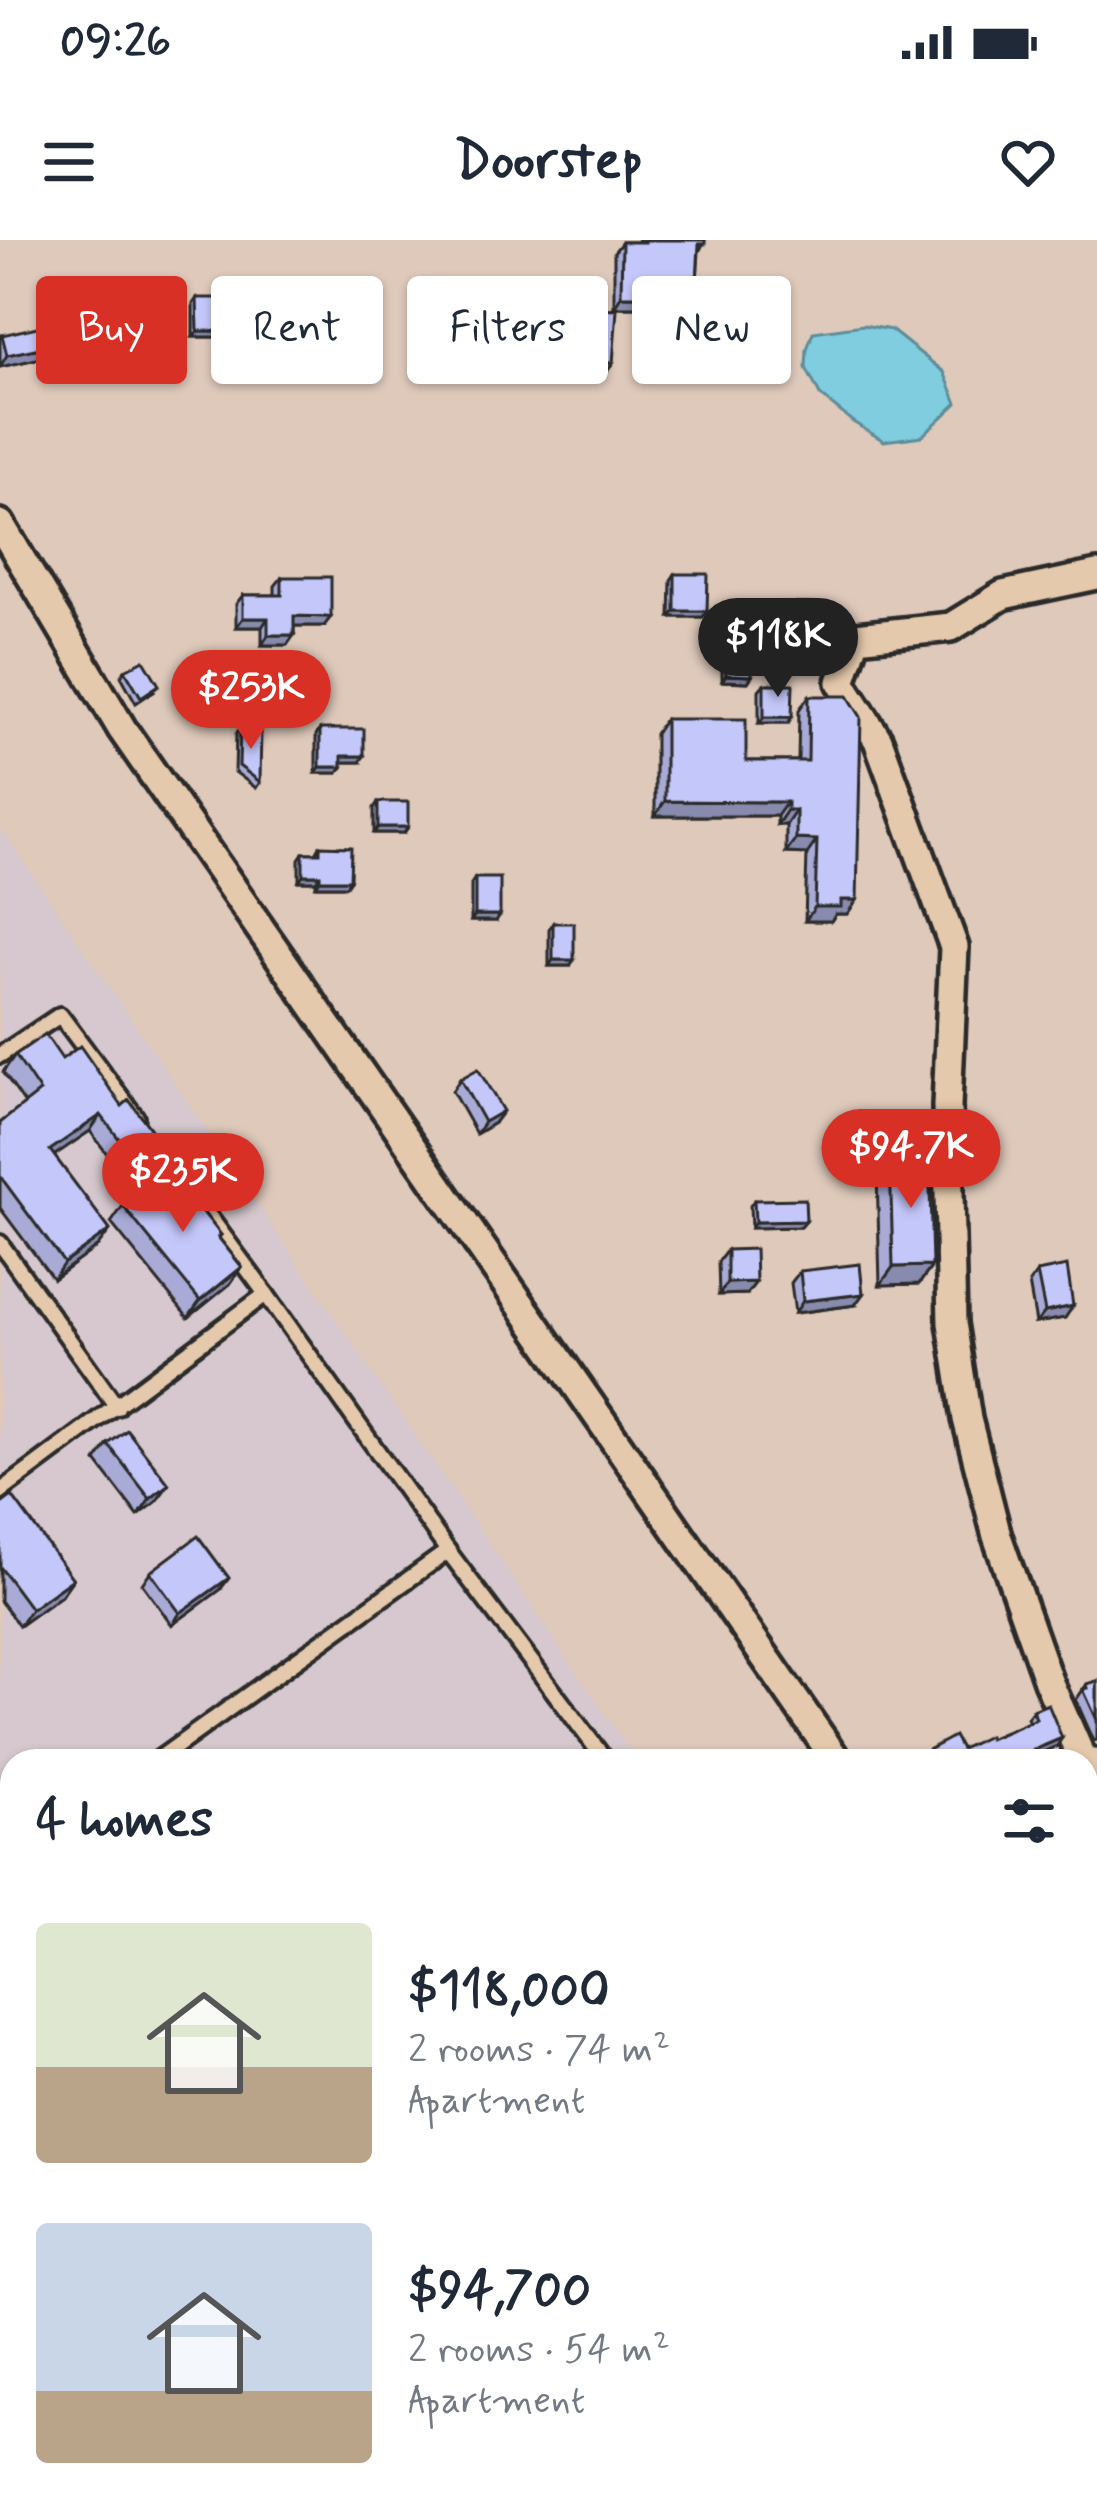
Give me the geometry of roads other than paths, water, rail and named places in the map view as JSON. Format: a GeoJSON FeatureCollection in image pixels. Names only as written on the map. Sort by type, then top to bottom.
{"type":"FeatureCollection","features":[{"type":"Feature","properties":{"kind":"street"},"geometry":{"type":"LineString","coordinates":[[0,524],[122,729],[829,1749]]}},
{"type":"Feature","properties":{"kind":"street"},"geometry":{"type":"LineString","coordinates":[[1078,1749],[1048,1681],[997,1536],[967,1419],[952,1323],[947,1106],[954,947],[878,740],[841,682],[856,637],[951,628],[1003,595],[1097,574]]}},
{"type":"Feature","properties":{"kind":"lane"},"geometry":{"type":"LineString","coordinates":[[0,1055],[60,1015],[143,1126]]}},
{"type":"Feature","properties":{"kind":"lane"},"geometry":{"type":"LineString","coordinates":[[157,1145],[448,1551],[597,1749]]}},
{"type":"Feature","properties":{"kind":"lane"},"geometry":{"type":"LineString","coordinates":[[0,1243],[117,1407]]}},
{"type":"Feature","properties":{"kind":"lane"},"geometry":{"type":"LineString","coordinates":[[0,1492],[266,1294]]}},
{"type":"Feature","properties":{"kind":"lane"},"geometry":{"type":"LineString","coordinates":[[173,1749],[448,1551]]}},
{"type":"Feature","properties":{"kind":"water"},"geometry":{"type":"Polygon","coordinates":[[[863,325],[891,330],[944,372],[957,403],[922,436],[884,441],[820,395],[806,368],[813,332],[863,325]]]}}]}
